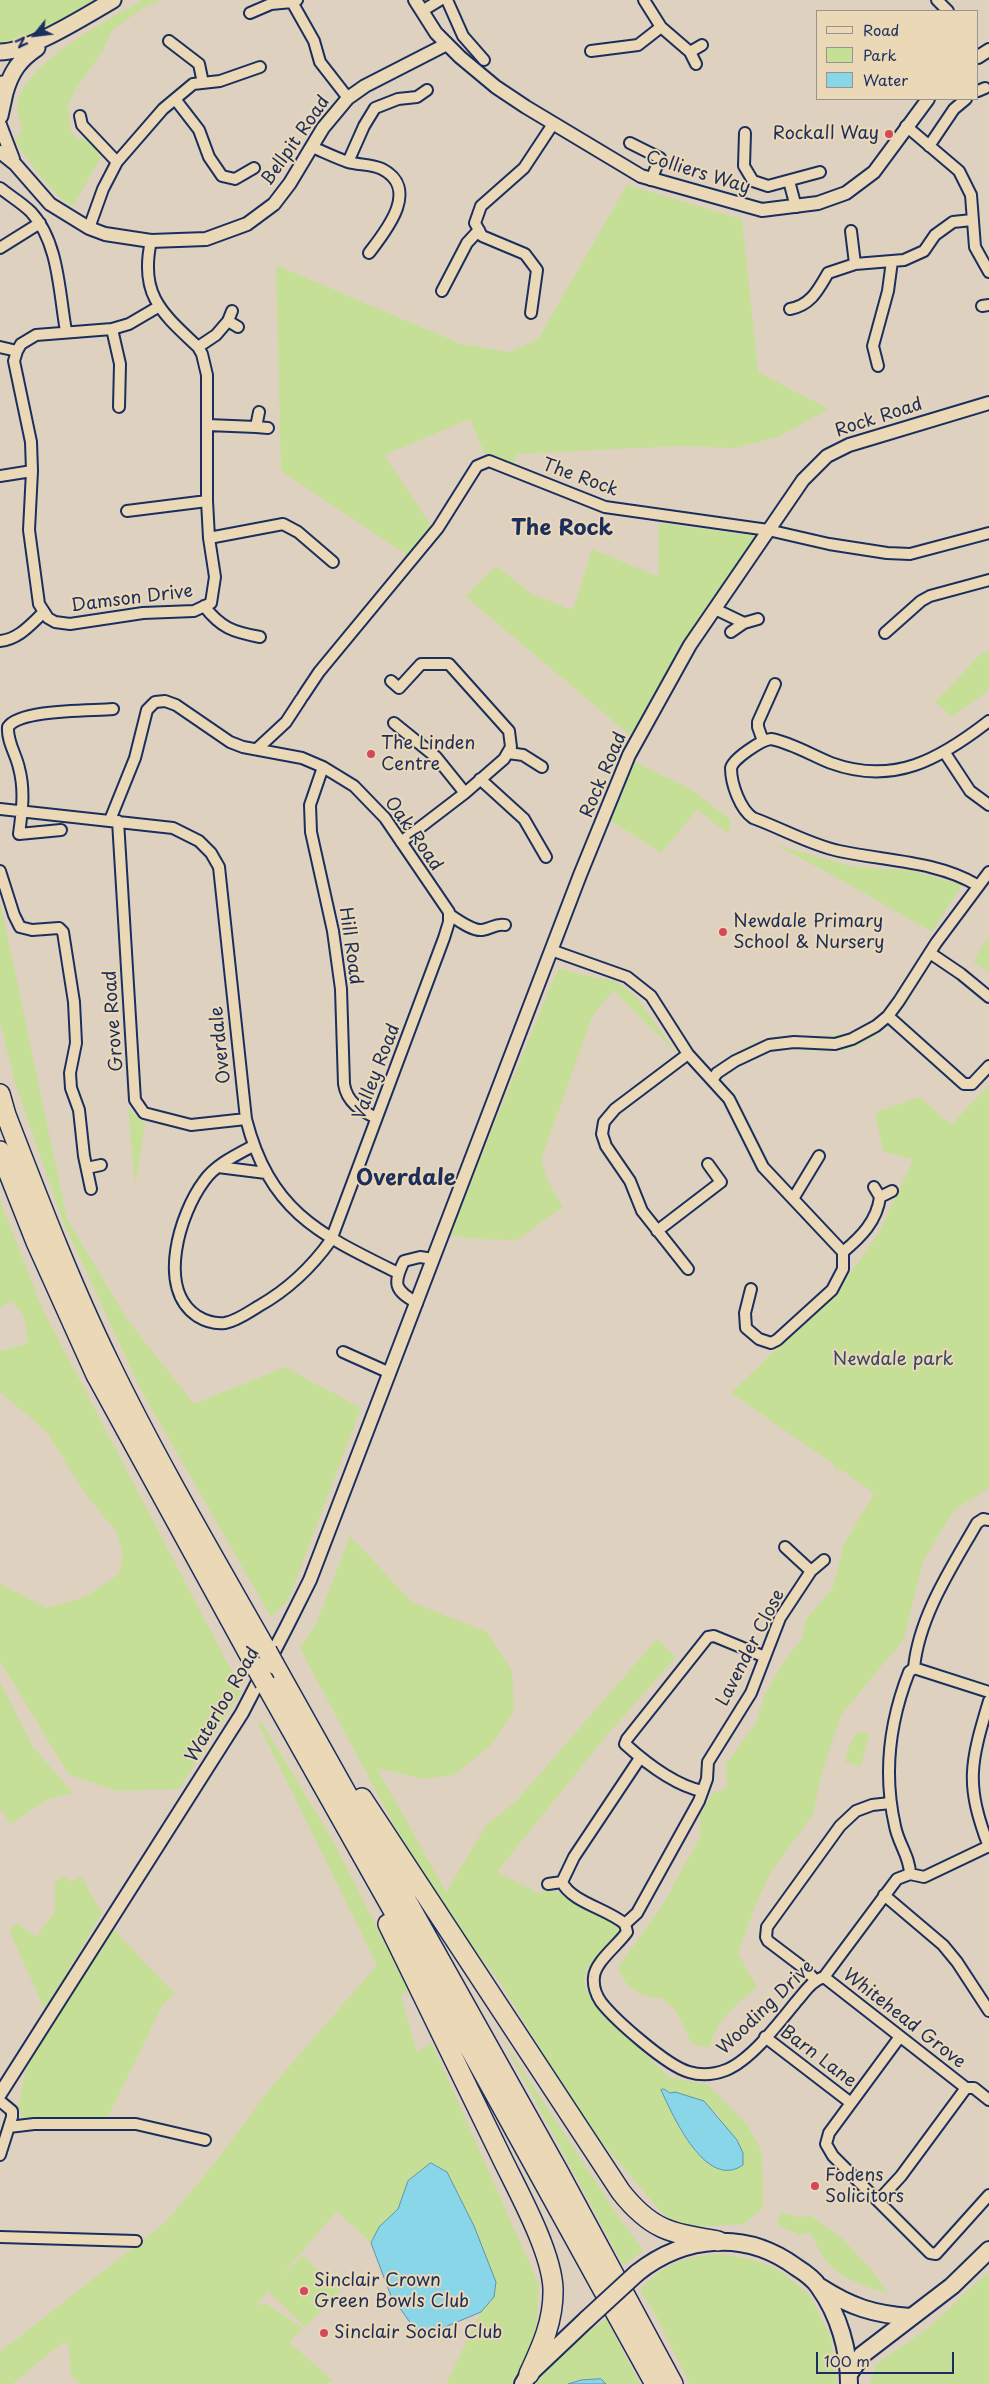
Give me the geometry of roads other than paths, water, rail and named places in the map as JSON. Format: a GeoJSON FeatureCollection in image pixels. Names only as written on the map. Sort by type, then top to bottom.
{"type":"FeatureCollection","features":[{"type":"Feature","properties":{"kind":"highway"},"geometry":{"type":"LineString","coordinates":[[0,1094],[6,1115],[54,1239],[109,1362],[268,1668],[311,1765],[538,2237],[551,2273],[552,2315],[544,2343],[526,2379]]}},
{"type":"Feature","properties":{"kind":"highway"},"geometry":{"type":"LineString","coordinates":[[0,1151],[36,1242],[96,1375],[268,1668],[553,2162],[673,2384]]}},
{"type":"Feature","properties":{"kind":"highway"},"geometry":{"type":"LineString","coordinates":[[268,1668],[434,1905],[621,2192],[636,2211],[657,2226],[673,2234],[718,2241]]}},
{"type":"Feature","properties":{"kind":"highway"},"geometry":{"type":"LineString","coordinates":[[311,1765],[656,2384]]}},
{"type":"Feature","properties":{"kind":"main road"},"geometry":{"type":"LineString","coordinates":[[0,52],[19,49],[113,0]]}},
{"type":"Feature","properties":{"kind":"main road"},"geometry":{"type":"LineString","coordinates":[[0,116],[5,93],[14,69],[23,57],[68,25]]}},
{"type":"Feature","properties":{"kind":"main road"},"geometry":{"type":"LineString","coordinates":[[0,78],[5,93]]}},
{"type":"Feature","properties":{"kind":"main road"},"geometry":{"type":"LineString","coordinates":[[526,2379],[637,2273],[663,2255],[688,2246],[718,2241],[760,2246],[780,2254],[819,2286],[846,2303],[865,2310],[910,2317]]}},
{"type":"Feature","properties":{"kind":"main road"},"geometry":{"type":"LineString","coordinates":[[849,2379],[862,2355],[952,2286],[989,2250]]}},
{"type":"Feature","properties":{"kind":"main road"},"geometry":{"type":"LineString","coordinates":[[819,2286],[838,2323],[846,2344],[849,2379]]}},
{"type":"Feature","properties":{"kind":"street"},"geometry":{"type":"LineString","coordinates":[[418,5],[440,0]]}},
{"type":"Feature","properties":{"kind":"street"},"geometry":{"type":"LineString","coordinates":[[448,0],[463,36],[484,60]]}},
{"type":"Feature","properties":{"kind":"street"},"geometry":{"type":"LineString","coordinates":[[644,0],[661,27],[690,52],[696,64]]}},
{"type":"Feature","properties":{"kind":"street"},"geometry":{"type":"LineString","coordinates":[[939,0],[947,10]]}},
{"type":"Feature","properties":{"kind":"street"},"geometry":{"type":"LineString","coordinates":[[250,13],[271,4],[295,1],[314,41],[320,62],[348,98]]}},
{"type":"Feature","properties":{"kind":"street","name":"Colliers Way"},"geometry":{"type":"LineString","coordinates":[[418,5],[436,33],[447,44],[496,87],[552,124],[641,176],[762,210],[818,203],[846,193],[874,172],[906,126],[927,100]]}},
{"type":"Feature","properties":{"kind":"street"},"geometry":{"type":"LineString","coordinates":[[591,52],[638,44],[661,27]]}},
{"type":"Feature","properties":{"kind":"street"},"geometry":{"type":"LineString","coordinates":[[169,41],[199,64],[202,83]]}},
{"type":"Feature","properties":{"kind":"street","name":"Bellpit Road"},"geometry":{"type":"LineString","coordinates":[[0,152],[15,164],[50,204],[89,228],[105,234],[151,241],[206,239],[247,224],[274,204],[323,128],[348,98],[365,86],[447,44]]}},
{"type":"Feature","properties":{"kind":"street"},"geometry":{"type":"LineString","coordinates":[[690,52],[702,45]]}},
{"type":"Feature","properties":{"kind":"street"},"geometry":{"type":"LineString","coordinates":[[89,228],[103,188],[117,162],[163,109],[193,84],[220,81],[260,67]]}},
{"type":"Feature","properties":{"kind":"street"},"geometry":{"type":"LineString","coordinates":[[348,162],[364,126],[375,108],[398,99],[416,97],[427,90]]}},
{"type":"Feature","properties":{"kind":"street"},"geometry":{"type":"LineString","coordinates":[[175,99],[199,130],[210,157],[222,176],[235,179],[254,168]]}},
{"type":"Feature","properties":{"kind":"street"},"geometry":{"type":"LineString","coordinates":[[928,146],[954,109],[965,100]]}},
{"type":"Feature","properties":{"kind":"street"},"geometry":{"type":"LineString","coordinates":[[80,116],[82,126],[117,162]]}},
{"type":"Feature","properties":{"kind":"street"},"geometry":{"type":"LineString","coordinates":[[531,313],[537,270],[526,254],[482,236],[475,223],[481,206],[524,168],[552,124]]}},
{"type":"Feature","properties":{"kind":"street","name":"Bellpit Road"},"geometry":{"type":"LineString","coordinates":[[0,125],[6,145],[15,164]]}},
{"type":"Feature","properties":{"kind":"street"},"geometry":{"type":"LineString","coordinates":[[906,126],[959,170],[971,195],[975,247],[989,272]]}},
{"type":"Feature","properties":{"kind":"street"},"geometry":{"type":"LineString","coordinates":[[745,133],[744,166],[753,181],[768,186],[820,172]]}},
{"type":"Feature","properties":{"kind":"street"},"geometry":{"type":"LineString","coordinates":[[630,143],[660,158],[652,180]]}},
{"type":"Feature","properties":{"kind":"street"},"geometry":{"type":"LineString","coordinates":[[312,147],[348,162],[382,169],[396,181],[400,196],[394,221],[369,253]]}},
{"type":"Feature","properties":{"kind":"street"},"geometry":{"type":"LineString","coordinates":[[789,181],[796,207]]}},
{"type":"Feature","properties":{"kind":"street"},"geometry":{"type":"LineString","coordinates":[[0,188],[30,212],[40,223],[52,253],[66,331]]}},
{"type":"Feature","properties":{"kind":"street"},"geometry":{"type":"LineString","coordinates":[[790,309],[801,307],[816,295],[828,273],[855,264],[904,260],[924,251],[936,235],[953,222],[972,220]]}},
{"type":"Feature","properties":{"kind":"street"},"geometry":{"type":"LineString","coordinates":[[0,248],[40,223]]}},
{"type":"Feature","properties":{"kind":"street"},"geometry":{"type":"LineString","coordinates":[[442,291],[467,243],[479,230]]}},
{"type":"Feature","properties":{"kind":"street"},"geometry":{"type":"LineString","coordinates":[[851,231],[855,264]]}},
{"type":"Feature","properties":{"kind":"street","name":"Damson Drive"},"geometry":{"type":"LineString","coordinates":[[44,612],[55,622],[70,624],[143,613],[194,611],[210,603],[215,577],[208,538],[207,374],[202,354],[198,347],[158,307],[148,281],[147,260],[151,241]]}},
{"type":"Feature","properties":{"kind":"street"},"geometry":{"type":"LineString","coordinates":[[878,366],[873,346],[888,291],[892,261]]}},
{"type":"Feature","properties":{"kind":"street"},"geometry":{"type":"LineString","coordinates":[[0,642],[11,640],[24,631],[44,612],[39,604],[29,530],[32,471],[31,442],[14,360],[17,352],[21,344],[36,335],[66,331],[112,329],[129,324],[158,307]]}},
{"type":"Feature","properties":{"kind":"street"},"geometry":{"type":"LineString","coordinates":[[198,347],[216,335],[230,316],[238,326]]}},
{"type":"Feature","properties":{"kind":"street"},"geometry":{"type":"LineString","coordinates":[[112,329],[120,364],[119,407]]}},
{"type":"Feature","properties":{"kind":"street"},"geometry":{"type":"LineString","coordinates":[[0,346],[17,352]]}},
{"type":"Feature","properties":{"kind":"street","name":"Rock Road"},"geometry":{"type":"LineString","coordinates":[[417,1303],[551,950],[629,755],[690,645],[806,476],[819,462],[833,452],[901,428],[989,403]]}},
{"type":"Feature","properties":{"kind":"street"},"geometry":{"type":"LineString","coordinates":[[256,427],[259,412]]}},
{"type":"Feature","properties":{"kind":"street"},"geometry":{"type":"LineString","coordinates":[[208,425],[268,428]]}},
{"type":"Feature","properties":{"kind":"street","name":"The Rock"},"geometry":{"type":"LineString","coordinates":[[258,748],[286,722],[319,672],[432,536],[477,466],[482,463],[489,461],[605,507],[768,530],[829,544],[900,554],[954,543],[989,532]]}},
{"type":"Feature","properties":{"kind":"street"},"geometry":{"type":"LineString","coordinates":[[0,476],[32,471]]}},
{"type":"Feature","properties":{"kind":"street"},"geometry":{"type":"LineString","coordinates":[[127,511],[207,502]]}},
{"type":"Feature","properties":{"kind":"street"},"geometry":{"type":"LineString","coordinates":[[208,538],[283,524],[298,532],[333,562]]}},
{"type":"Feature","properties":{"kind":"street"},"geometry":{"type":"LineString","coordinates":[[885,632],[921,601],[930,596],[989,580]]}},
{"type":"Feature","properties":{"kind":"street"},"geometry":{"type":"LineString","coordinates":[[204,606],[216,621],[236,633],[260,637]]}},
{"type":"Feature","properties":{"kind":"street"},"geometry":{"type":"LineString","coordinates":[[715,608],[744,623]]}},
{"type":"Feature","properties":{"kind":"street"},"geometry":{"type":"LineString","coordinates":[[731,632],[744,623],[758,618]]}},
{"type":"Feature","properties":{"kind":"street"},"geometry":{"type":"LineString","coordinates":[[391,682],[399,688],[420,664],[449,664],[510,731],[511,747],[508,754],[465,793],[401,842]]}},
{"type":"Feature","properties":{"kind":"street"},"geometry":{"type":"LineString","coordinates":[[763,741],[758,722],[775,684]]}},
{"type":"Feature","properties":{"kind":"street","name":"Oak Road"},"geometry":{"type":"LineString","coordinates":[[114,820],[135,758],[147,710],[155,702],[163,700],[176,705],[230,742],[243,747],[293,755],[323,766],[354,786],[367,798],[401,842],[450,915]]}},
{"type":"Feature","properties":{"kind":"street"},"geometry":{"type":"LineString","coordinates":[[61,830],[19,834],[22,811],[21,778],[9,739],[10,724],[30,715],[113,709]]}},
{"type":"Feature","properties":{"kind":"street"},"geometry":{"type":"LineString","coordinates":[[978,885],[968,879],[906,862],[838,851],[753,818],[744,808],[735,789],[731,768],[736,760],[763,741],[771,739],[832,763],[860,771],[875,773],[892,772],[945,753],[989,722]]}},
{"type":"Feature","properties":{"kind":"street"},"geometry":{"type":"LineString","coordinates":[[394,723],[436,757],[465,793]]}},
{"type":"Feature","properties":{"kind":"street"},"geometry":{"type":"LineString","coordinates":[[945,753],[970,791],[989,805]]}},
{"type":"Feature","properties":{"kind":"street"},"geometry":{"type":"LineString","coordinates":[[508,754],[522,755],[542,768]]}},
{"type":"Feature","properties":{"kind":"street","name":"Hill Road"},"geometry":{"type":"LineString","coordinates":[[323,766],[311,798],[311,832],[333,931],[340,980],[345,1092],[354,1105],[376,1118]]}},
{"type":"Feature","properties":{"kind":"street"},"geometry":{"type":"LineString","coordinates":[[480,779],[524,818],[546,857]]}},
{"type":"Feature","properties":{"kind":"street","name":"Overdale"},"geometry":{"type":"LineString","coordinates":[[0,809],[114,820],[173,828],[187,834],[211,853],[219,867],[246,1119],[253,1146],[266,1173],[293,1210],[331,1240],[398,1273]]}},
{"type":"Feature","properties":{"kind":"street","name":"Grove Road"},"geometry":{"type":"LineString","coordinates":[[114,820],[135,1100],[144,1113],[191,1125],[246,1119]]}},
{"type":"Feature","properties":{"kind":"street"},"geometry":{"type":"LineString","coordinates":[[0,871],[14,916],[20,927],[32,930],[59,928],[63,932],[74,1002],[76,1043],[70,1073],[70,1088],[79,1110],[86,1168],[91,1189]]}},
{"type":"Feature","properties":{"kind":"street"},"geometry":{"type":"LineString","coordinates":[[713,1079],[717,1073],[735,1061],[769,1045],[846,1042],[861,1035],[888,1016],[978,885],[989,873]]}},
{"type":"Feature","properties":{"kind":"street"},"geometry":{"type":"LineString","coordinates":[[450,915],[476,930],[484,930],[498,924],[505,925]]}},
{"type":"Feature","properties":{"kind":"street","name":"Valley Road"},"geometry":{"type":"LineString","coordinates":[[331,1240],[444,938],[450,915]]}},
{"type":"Feature","properties":{"kind":"street"},"geometry":{"type":"LineString","coordinates":[[551,950],[627,977],[651,996],[688,1054],[713,1079],[729,1099],[763,1167],[843,1252]]}},
{"type":"Feature","properties":{"kind":"street"},"geometry":{"type":"LineString","coordinates":[[930,953],[961,974],[989,997]]}},
{"type":"Feature","properties":{"kind":"street"},"geometry":{"type":"LineString","coordinates":[[888,1016],[964,1084],[972,1084],[989,1066]]}},
{"type":"Feature","properties":{"kind":"street"},"geometry":{"type":"LineString","coordinates":[[688,1054],[616,1109],[607,1117],[602,1129],[604,1142],[626,1174],[642,1211],[688,1269]]}},
{"type":"Feature","properties":{"kind":"street"},"geometry":{"type":"LineString","coordinates":[[253,1146],[218,1167],[204,1180],[185,1214],[174,1262],[175,1281],[179,1298],[190,1311],[201,1318],[212,1323],[226,1323],[280,1294],[318,1259],[331,1240]]}},
{"type":"Feature","properties":{"kind":"street"},"geometry":{"type":"LineString","coordinates":[[793,1199],[819,1156]]}},
{"type":"Feature","properties":{"kind":"street"},"geometry":{"type":"LineString","coordinates":[[802,1162],[812,1168]]}},
{"type":"Feature","properties":{"kind":"street"},"geometry":{"type":"LineString","coordinates":[[657,1231],[720,1182],[708,1164]]}},
{"type":"Feature","properties":{"kind":"street"},"geometry":{"type":"LineString","coordinates":[[86,1168],[101,1165]]}},
{"type":"Feature","properties":{"kind":"street"},"geometry":{"type":"LineString","coordinates":[[218,1167],[266,1173]]}},
{"type":"Feature","properties":{"kind":"street"},"geometry":{"type":"LineString","coordinates":[[751,1290],[745,1313],[746,1328],[760,1339],[771,1343],[777,1340],[832,1290],[842,1269],[843,1252],[863,1234],[876,1212],[880,1197],[874,1187]]}},
{"type":"Feature","properties":{"kind":"street"},"geometry":{"type":"LineString","coordinates":[[880,1197],[892,1191]]}},
{"type":"Feature","properties":{"kind":"street"},"geometry":{"type":"LineString","coordinates":[[417,1303],[402,1294],[396,1282],[398,1273],[404,1261],[420,1257],[433,1259]]}},
{"type":"Feature","properties":{"kind":"street","name":"Waterloo Road"},"geometry":{"type":"LineString","coordinates":[[0,2094],[242,1713],[310,1580],[417,1303]]}},
{"type":"Feature","properties":{"kind":"street"},"geometry":{"type":"LineString","coordinates":[[343,1352],[390,1373]]}},
{"type":"Feature","properties":{"kind":"street"},"geometry":{"type":"LineString","coordinates":[[989,1520],[983,1519],[977,1522],[933,1604],[919,1645],[914,1668],[909,1672],[895,1710],[889,1749],[890,1803],[897,1835],[910,1865],[910,1874],[924,1877],[989,1847],[977,1816],[971,1774],[974,1751],[989,1701]]}},
{"type":"Feature","properties":{"kind":"street"},"geometry":{"type":"LineString","coordinates":[[786,1547],[812,1571]]}},
{"type":"Feature","properties":{"kind":"street","name":"Lavender Close"},"geometry":{"type":"LineString","coordinates":[[625,1924],[637,1913],[702,1791],[708,1762],[751,1693],[780,1618],[812,1571],[824,1560]]}},
{"type":"Feature","properties":{"kind":"street"},"geometry":{"type":"LineString","coordinates":[[702,1791],[689,1788],[640,1758],[625,1744],[627,1738],[708,1637],[714,1636],[765,1657]]}},
{"type":"Feature","properties":{"kind":"street"},"geometry":{"type":"LineString","coordinates":[[914,1668],[989,1692]]}},
{"type":"Feature","properties":{"kind":"street"},"geometry":{"type":"LineString","coordinates":[[562,1882],[574,1857],[640,1758]]}},
{"type":"Feature","properties":{"kind":"street","name":"Whitehead Grove"},"geometry":{"type":"LineString","coordinates":[[890,1803],[872,1805],[856,1811],[840,1826],[767,1927],[766,1936],[768,1941],[966,2088],[974,2088],[987,2094]]}},
{"type":"Feature","properties":{"kind":"street","name":"Wooding Drive"},"geometry":{"type":"LineString","coordinates":[[625,1924],[627,1932],[615,1948],[598,1963],[594,1972],[595,1990],[600,2001],[640,2040],[670,2064],[688,2072],[703,2075],[715,2074],[728,2069],[742,2060],[765,2037],[819,1978],[897,1879],[910,1874]]}},
{"type":"Feature","properties":{"kind":"street"},"geometry":{"type":"LineString","coordinates":[[548,1884],[562,1882]]}},
{"type":"Feature","properties":{"kind":"street"},"geometry":{"type":"LineString","coordinates":[[562,1882],[570,1893],[618,1918],[625,1924]]}},
{"type":"Feature","properties":{"kind":"street"},"geometry":{"type":"LineString","coordinates":[[884,1895],[943,1944],[958,1962],[989,2011]]}},
{"type":"Feature","properties":{"kind":"street","name":"Barn Lane"},"geometry":{"type":"LineString","coordinates":[[765,2037],[851,2102]]}},
{"type":"Feature","properties":{"kind":"street"},"geometry":{"type":"LineString","coordinates":[[899,2038],[851,2102],[829,2134],[826,2144],[833,2156],[930,2253],[936,2254],[989,2195]]}},
{"type":"Feature","properties":{"kind":"street"},"geometry":{"type":"LineString","coordinates":[[878,2201],[901,2176],[966,2088]]}},
{"type":"Feature","properties":{"kind":"street"},"geometry":{"type":"LineString","coordinates":[[0,2101],[12,2111],[0,2155]]}},
{"type":"Feature","properties":{"kind":"street"},"geometry":{"type":"LineString","coordinates":[[9,2127],[34,2124],[136,2124],[205,2140]]}},
{"type":"Feature","properties":{"kind":"street"},"geometry":{"type":"LineString","coordinates":[[0,2237],[136,2240]]}},
{"type":"Feature","properties":{"kind":"water"},"geometry":{"type":"Polygon","coordinates":[[[664,2089],[670,2093],[675,2092],[704,2101],[737,2140],[743,2153],[743,2165],[729,2170],[716,2168],[704,2160],[682,2132],[661,2090],[664,2089]]]}},
{"type":"Feature","properties":{"kind":"water"},"geometry":{"type":"Polygon","coordinates":[[[431,2163],[447,2172],[474,2226],[496,2282],[494,2297],[481,2312],[433,2332],[417,2332],[391,2296],[371,2243],[379,2227],[398,2209],[408,2181],[431,2163]]]}},
{"type":"Feature","properties":{"kind":"water"},"geometry":{"type":"Polygon","coordinates":[[[601,2379],[606,2384],[568,2384],[581,2380],[601,2379]]]}},
{"type":"Feature","properties":{"kind":"place","name":"Rockall Way"},"geometry":{"type":"Point","coordinates":[889,134]}},
{"type":"Feature","properties":{"kind":"place","name":"The Linden Centre"},"geometry":{"type":"Point","coordinates":[371,754]}},
{"type":"Feature","properties":{"kind":"place","name":"Newdale Primary School & Nursery"},"geometry":{"type":"Point","coordinates":[723,932]}},
{"type":"Feature","properties":{"kind":"place","name":"Fodens Solicitors"},"geometry":{"type":"Point","coordinates":[815,2186]}},
{"type":"Feature","properties":{"kind":"place","name":"Sinclair Crown Green Bowls Club"},"geometry":{"type":"Point","coordinates":[304,2291]}},
{"type":"Feature","properties":{"kind":"place","name":"Sinclair Social Club"},"geometry":{"type":"Point","coordinates":[324,2333]}},
{"type":"Feature","properties":{"kind":"district","name":"The Rock"},"geometry":{"type":"Point","coordinates":[562,529]}},
{"type":"Feature","properties":{"kind":"district","name":"Overdale"},"geometry":{"type":"Point","coordinates":[406,1179]}},
{"type":"Feature","properties":{"kind":"park label","name":"Newdale park"},"geometry":{"type":"Point","coordinates":[893,1360]}}]}
